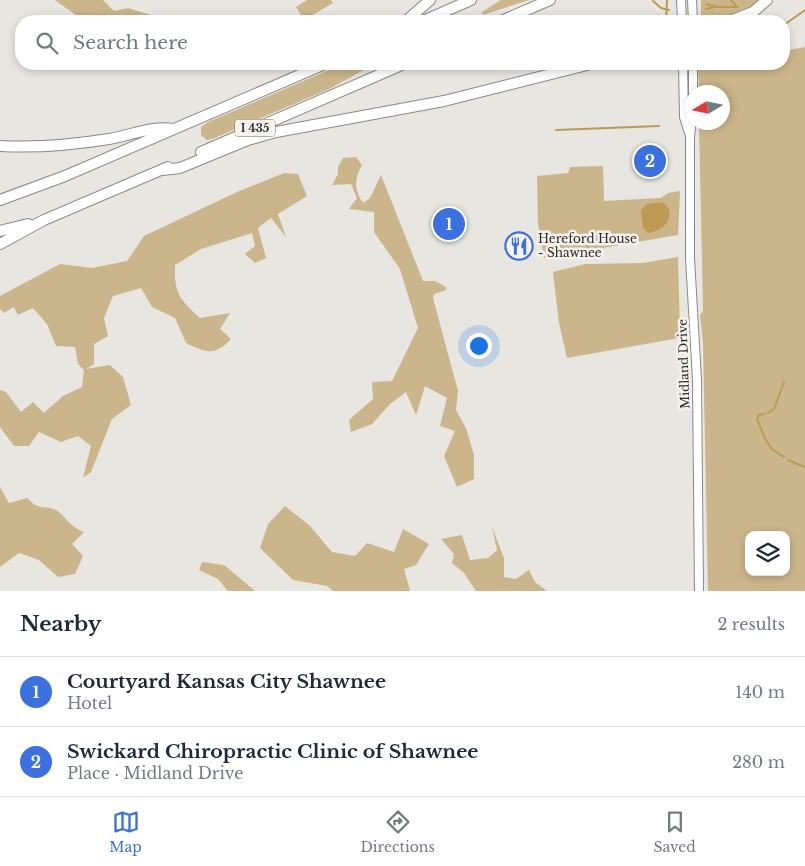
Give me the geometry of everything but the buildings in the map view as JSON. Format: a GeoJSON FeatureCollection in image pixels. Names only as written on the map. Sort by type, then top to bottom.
{"type":"FeatureCollection","features":[{"type":"Feature","properties":{"kind":"highway"},"geometry":{"type":"LineString","coordinates":[[413,15],[430,0]]}},
{"type":"Feature","properties":{"kind":"highway"},"geometry":{"type":"LineString","coordinates":[[437,15],[471,0]]}},
{"type":"Feature","properties":{"kind":"highway"},"geometry":{"type":"LineString","coordinates":[[515,15],[550,0]]}},
{"type":"Feature","properties":{"kind":"highway"},"geometry":{"type":"LineString","coordinates":[[745,15],[753,12],[767,0]]}},
{"type":"Feature","properties":{"kind":"highway","name":"I 435"},"geometry":{"type":"LineString","coordinates":[[0,200],[65,176],[311,70]]}},
{"type":"Feature","properties":{"kind":"highway","name":"I 435"},"geometry":{"type":"LineString","coordinates":[[0,232],[44,220],[390,70]]}},
{"type":"Feature","properties":{"kind":"highway"},"geometry":{"type":"LineString","coordinates":[[162,170],[180,168],[248,140],[276,132],[444,101],[568,70]]}},
{"type":"Feature","properties":{"kind":"highway"},"geometry":{"type":"LineString","coordinates":[[0,146],[62,146],[138,134],[161,127],[173,130]]}},
{"type":"Feature","properties":{"kind":"highway"},"geometry":{"type":"LineString","coordinates":[[0,244],[44,220]]}},
{"type":"Feature","properties":{"kind":"main road"},"geometry":{"type":"LineString","coordinates":[[681,0],[682,15]]}},
{"type":"Feature","properties":{"kind":"main road"},"geometry":{"type":"LineString","coordinates":[[692,0],[693,15]]}},
{"type":"Feature","properties":{"kind":"main road","name":"Midland Drive"},"geometry":{"type":"LineString","coordinates":[[685,70],[684,116],[690,137]]}},
{"type":"Feature","properties":{"kind":"main road","name":"Midland Drive"},"geometry":{"type":"LineString","coordinates":[[686,70],[691,85]]}},
{"type":"Feature","properties":{"kind":"main road","name":"Midland Drive"},"geometry":{"type":"LineString","coordinates":[[691,130],[690,258],[697,380],[699,591]]}},
{"type":"Feature","properties":{"kind":"shaded area"},"geometry":{"type":"Polygon","coordinates":[[[55,0],[103,0],[114,11],[128,8],[151,15],[76,15],[55,0]]]}},
{"type":"Feature","properties":{"kind":"shaded area"},"geometry":{"type":"Polygon","coordinates":[[[307,0],[331,0],[333,3],[313,15],[301,15],[296,7],[307,0]]]}},
{"type":"Feature","properties":{"kind":"shaded area"},"geometry":{"type":"Polygon","coordinates":[[[501,0],[529,0],[483,15],[482,12],[501,0]]]}},
{"type":"Feature","properties":{"kind":"shaded area"},"geometry":{"type":"Polygon","coordinates":[[[701,0],[760,0],[735,15],[701,15],[701,0]]]}},
{"type":"Feature","properties":{"kind":"shaded area"},"geometry":{"type":"Polygon","coordinates":[[[805,47],[805,591],[708,591],[703,344],[700,315],[703,311],[699,130],[730,130],[730,85],[699,85],[698,70],[790,70],[790,50],[805,47]]]}},
{"type":"Feature","properties":{"kind":"shaded area"},"geometry":{"type":"Polygon","coordinates":[[[329,70],[364,70],[329,89],[207,140],[201,135],[201,127],[208,122],[329,70]]]}},
{"type":"Feature","properties":{"kind":"shaded area"},"geometry":{"type":"Polygon","coordinates":[[[356,157],[362,165],[356,184],[358,194],[363,203],[370,198],[381,175],[423,281],[435,281],[446,287],[446,290],[434,294],[433,298],[458,391],[456,410],[466,428],[474,455],[474,479],[457,487],[444,456],[455,431],[440,426],[447,398],[425,386],[416,415],[406,392],[390,404],[372,424],[351,432],[349,420],[373,399],[372,382],[392,381],[418,328],[400,269],[374,232],[374,212],[349,209],[357,198],[351,184],[332,185],[343,158],[356,157]]]}},
{"type":"Feature","properties":{"kind":"shaded area"},"geometry":{"type":"Polygon","coordinates":[[[603,166],[604,201],[661,198],[668,193],[680,191],[678,235],[544,258],[538,224],[537,176],[568,173],[570,167],[603,166]]]}},
{"type":"Feature","properties":{"kind":"shaded area"},"geometry":{"type":"Polygon","coordinates":[[[284,173],[298,174],[307,196],[278,214],[286,237],[271,218],[258,228],[266,258],[255,263],[245,254],[255,246],[252,233],[201,249],[175,265],[177,290],[183,301],[200,318],[230,313],[220,329],[231,339],[215,351],[199,349],[186,343],[175,318],[152,307],[141,288],[113,296],[104,318],[108,336],[94,344],[94,364],[86,369],[110,365],[123,377],[131,405],[112,419],[91,472],[83,478],[91,446],[78,436],[61,442],[39,432],[29,446],[14,446],[0,427],[0,390],[6,392],[21,412],[33,402],[44,413],[63,396],[82,387],[84,370],[78,364],[75,347],[56,346],[47,324],[33,308],[18,315],[14,307],[4,313],[0,309],[0,296],[60,264],[92,268],[127,261],[144,236],[237,192],[284,173]]]}},
{"type":"Feature","properties":{"kind":"shaded area"},"geometry":{"type":"Polygon","coordinates":[[[663,202],[669,209],[669,219],[661,228],[648,233],[643,228],[641,210],[647,204],[663,202]]]}},
{"type":"Feature","properties":{"kind":"shaded area"},"geometry":{"type":"Polygon","coordinates":[[[678,257],[679,338],[567,358],[559,323],[553,272],[585,264],[643,263],[678,257]]]}},
{"type":"Feature","properties":{"kind":"shaded area"},"geometry":{"type":"Polygon","coordinates":[[[0,487],[9,503],[27,498],[39,506],[56,510],[70,524],[84,532],[72,544],[83,556],[75,574],[58,577],[39,560],[19,553],[0,567],[0,487]]]}},
{"type":"Feature","properties":{"kind":"shaded area"},"geometry":{"type":"Polygon","coordinates":[[[285,506],[310,526],[332,552],[355,556],[367,543],[394,552],[403,529],[429,544],[416,565],[404,569],[410,591],[333,591],[327,586],[293,580],[260,548],[268,524],[285,506]]]}},
{"type":"Feature","properties":{"kind":"shaded area"},"geometry":{"type":"Polygon","coordinates":[[[492,527],[504,558],[504,577],[516,579],[529,570],[535,582],[547,591],[476,591],[464,573],[452,563],[454,554],[441,539],[462,535],[470,560],[488,558],[497,550],[492,527]]]}},
{"type":"Feature","properties":{"kind":"shaded area"},"geometry":{"type":"Polygon","coordinates":[[[202,562],[224,565],[255,591],[228,591],[218,579],[199,570],[202,562]]]}},
{"type":"Feature","properties":{"kind":"waterway"},"geometry":{"type":"LineString","coordinates":[[666,15],[667,0]]}},
{"type":"Feature","properties":{"kind":"waterway"},"geometry":{"type":"LineString","coordinates":[[731,0],[736,6]]}},
{"type":"Feature","properties":{"kind":"waterway"},"geometry":{"type":"LineString","coordinates":[[653,1],[661,8],[669,10]]}},
{"type":"Feature","properties":{"kind":"waterway"},"geometry":{"type":"LineString","coordinates":[[706,4],[714,6]]}},
{"type":"Feature","properties":{"kind":"waterway"},"geometry":{"type":"LineString","coordinates":[[706,9],[738,7]]}},
{"type":"Feature","properties":{"kind":"waterway"},"geometry":{"type":"LineString","coordinates":[[790,21],[805,10]]}},
{"type":"Feature","properties":{"kind":"waterway"},"geometry":{"type":"LineString","coordinates":[[556,130],[659,126]]}},
{"type":"Feature","properties":{"kind":"waterway"},"geometry":{"type":"LineString","coordinates":[[768,413],[774,409],[784,382]]}},
{"type":"Feature","properties":{"kind":"waterway"},"geometry":{"type":"LineString","coordinates":[[764,414],[759,415],[757,419],[765,439],[772,449],[784,457]]}},
{"type":"Feature","properties":{"kind":"waterway"},"geometry":{"type":"LineString","coordinates":[[788,460],[805,467]]}},
{"type":"Feature","properties":{"kind":"place","name":"Swickard Chiropractic Clinic of Shawnee"},"geometry":{"type":"Point","coordinates":[650,161]}},
{"type":"Feature","properties":{"kind":"place","name":"Courtyard Kansas City Shawnee"},"geometry":{"type":"Point","coordinates":[449,224]}},
{"type":"Feature","properties":{"kind":"place","name":"Hereford House - Shawnee"},"geometry":{"type":"Point","coordinates":[519,246]}}]}
